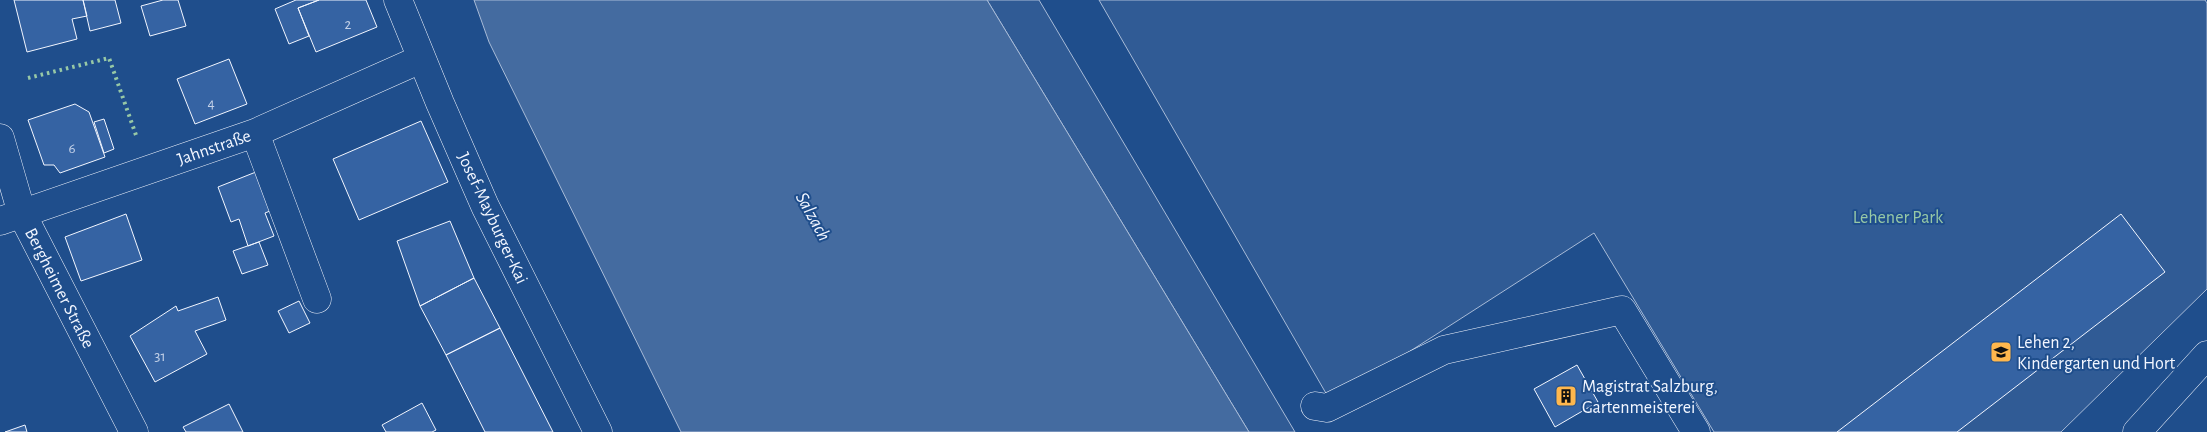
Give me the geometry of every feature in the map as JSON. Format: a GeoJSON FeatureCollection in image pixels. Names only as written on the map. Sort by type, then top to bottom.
{"type":"FeatureCollection","features":[{"type":"Feature","properties":{"kind":"street","name":"Josef-Mayburger-Kai"},"geometry":{"type":"LineString","coordinates":[[398,0],[486,206],[598,432]]}},
{"type":"Feature","properties":{"kind":"street","name":"Jahnstraße"},"geometry":{"type":"LineString","coordinates":[[11,218],[255,133],[422,58]]}},
{"type":"Feature","properties":{"kind":"street"},"geometry":{"type":"LineString","coordinates":[[255,133],[317,299]]}},
{"type":"Feature","properties":{"kind":"street","name":"Bergheimer Straße"},"geometry":{"type":"LineString","coordinates":[[0,138],[11,218],[134,432]]}},
{"type":"Feature","properties":{"kind":"street"},"geometry":{"type":"LineString","coordinates":[[1315,406],[1327,408],[1444,350],[1622,310],[1696,432]]}},
{"type":"Feature","properties":{"kind":"street"},"geometry":{"type":"LineString","coordinates":[[2137,432],[2207,355]]}},
{"type":"Feature","properties":{"kind":"green space"},"geometry":{"type":"Polygon","coordinates":[[[987,0],[1039,0],[1295,432],[1249,432],[987,0]]]}},
{"type":"Feature","properties":{"kind":"green space","name":"Lehener Park"},"geometry":{"type":"Polygon","coordinates":[[[1099,0],[2205,0],[2207,3],[2207,289],[2061,432],[1714,432],[1594,233],[1331,402],[1099,0]]]}},
{"type":"Feature","properties":{"kind":"water","name":"Salzach"},"geometry":{"type":"Polygon","coordinates":[[[474,0],[987,0],[1249,432],[681,432],[489,42],[474,0]]]}},
{"type":"Feature","properties":{"kind":"building"},"geometry":{"type":"Polygon","coordinates":[[[14,0],[83,0],[87,16],[72,19],[77,39],[27,52],[14,0]]]}},
{"type":"Feature","properties":{"kind":"building"},"geometry":{"type":"Polygon","coordinates":[[[83,0],[115,0],[121,23],[90,31],[83,0]]]}},
{"type":"Feature","properties":{"kind":"building"},"geometry":{"type":"Polygon","coordinates":[[[163,0],[178,0],[186,26],[150,36],[141,6],[163,0]]]}},
{"type":"Feature","properties":{"kind":"building"},"geometry":{"type":"Polygon","coordinates":[[[296,0],[319,0],[298,8],[309,36],[289,44],[275,9],[296,0]]]}},
{"type":"Feature","properties":{"kind":"building"},"geometry":{"type":"Polygon","coordinates":[[[319,0],[366,0],[377,27],[316,52],[298,8],[319,0]]]}},
{"type":"Feature","properties":{"kind":"building"},"geometry":{"type":"Polygon","coordinates":[[[229,59],[247,104],[195,124],[177,79],[229,59]]]}},
{"type":"Feature","properties":{"kind":"building"},"geometry":{"type":"Polygon","coordinates":[[[75,104],[89,112],[105,157],[60,173],[54,165],[44,165],[28,120],[75,104]]]}},
{"type":"Feature","properties":{"kind":"building"},"geometry":{"type":"Polygon","coordinates":[[[104,119],[114,149],[104,153],[94,122],[104,119]]]}},
{"type":"Feature","properties":{"kind":"building"},"geometry":{"type":"Polygon","coordinates":[[[421,121],[448,182],[359,220],[333,159],[421,121]]]}},
{"type":"Feature","properties":{"kind":"building"},"geometry":{"type":"Polygon","coordinates":[[[261,170],[275,209],[265,213],[274,236],[248,246],[239,219],[231,222],[218,187],[261,170]]]}},
{"type":"Feature","properties":{"kind":"building"},"geometry":{"type":"Polygon","coordinates":[[[126,214],[142,260],[81,281],[65,237],[126,214]]]}},
{"type":"Feature","properties":{"kind":"building","name":"Lehen 2, Kindergarten und Hort"},"geometry":{"type":"Polygon","coordinates":[[[2121,214],[2165,272],[1957,432],[1837,432],[2121,214]]]}},
{"type":"Feature","properties":{"kind":"building"},"geometry":{"type":"Polygon","coordinates":[[[450,221],[474,278],[420,306],[397,241],[450,221]]]}},
{"type":"Feature","properties":{"kind":"building"},"geometry":{"type":"Polygon","coordinates":[[[259,242],[268,265],[242,274],[233,251],[259,242]]]}},
{"type":"Feature","properties":{"kind":"building"},"geometry":{"type":"Polygon","coordinates":[[[474,278],[500,328],[446,355],[420,306],[474,278]]]}},
{"type":"Feature","properties":{"kind":"building"},"geometry":{"type":"Polygon","coordinates":[[[218,297],[226,320],[195,331],[207,354],[155,382],[130,336],[176,306],[178,311],[218,297]]]}},
{"type":"Feature","properties":{"kind":"building"},"geometry":{"type":"Polygon","coordinates":[[[299,301],[310,323],[289,333],[278,311],[299,301]]]}},
{"type":"Feature","properties":{"kind":"building"},"geometry":{"type":"Polygon","coordinates":[[[500,328],[553,432],[485,432],[446,355],[500,328]]]}},
{"type":"Feature","properties":{"kind":"building","name":"Magistrat Salzburg, Gartenmeisterei"},"geometry":{"type":"Polygon","coordinates":[[[1577,365],[1598,402],[1555,427],[1534,389],[1577,365]]]}},
{"type":"Feature","properties":{"kind":"building"},"geometry":{"type":"Polygon","coordinates":[[[422,403],[436,430],[432,432],[386,432],[382,425],[422,403]]]}},
{"type":"Feature","properties":{"kind":"building"},"geometry":{"type":"Polygon","coordinates":[[[229,404],[243,432],[186,432],[183,427],[229,404]]]}},
{"type":"Feature","properties":{"kind":"building"},"geometry":{"type":"Polygon","coordinates":[[[25,425],[27,432],[5,432],[25,425]]]}},
{"type":"Feature","properties":{"kind":"hedge"},"geometry":{"type":"LineString","coordinates":[[28,78],[109,58],[137,138]]}},
{"type":"Feature","properties":{"kind":"place","name":"Lehen 2, Kindergarten und Hort"},"geometry":{"type":"Point","coordinates":[2001,352]}},
{"type":"Feature","properties":{"kind":"place","name":"Magistrat Salzburg, Gartenmeisterei"},"geometry":{"type":"Point","coordinates":[1566,396]}}]}
